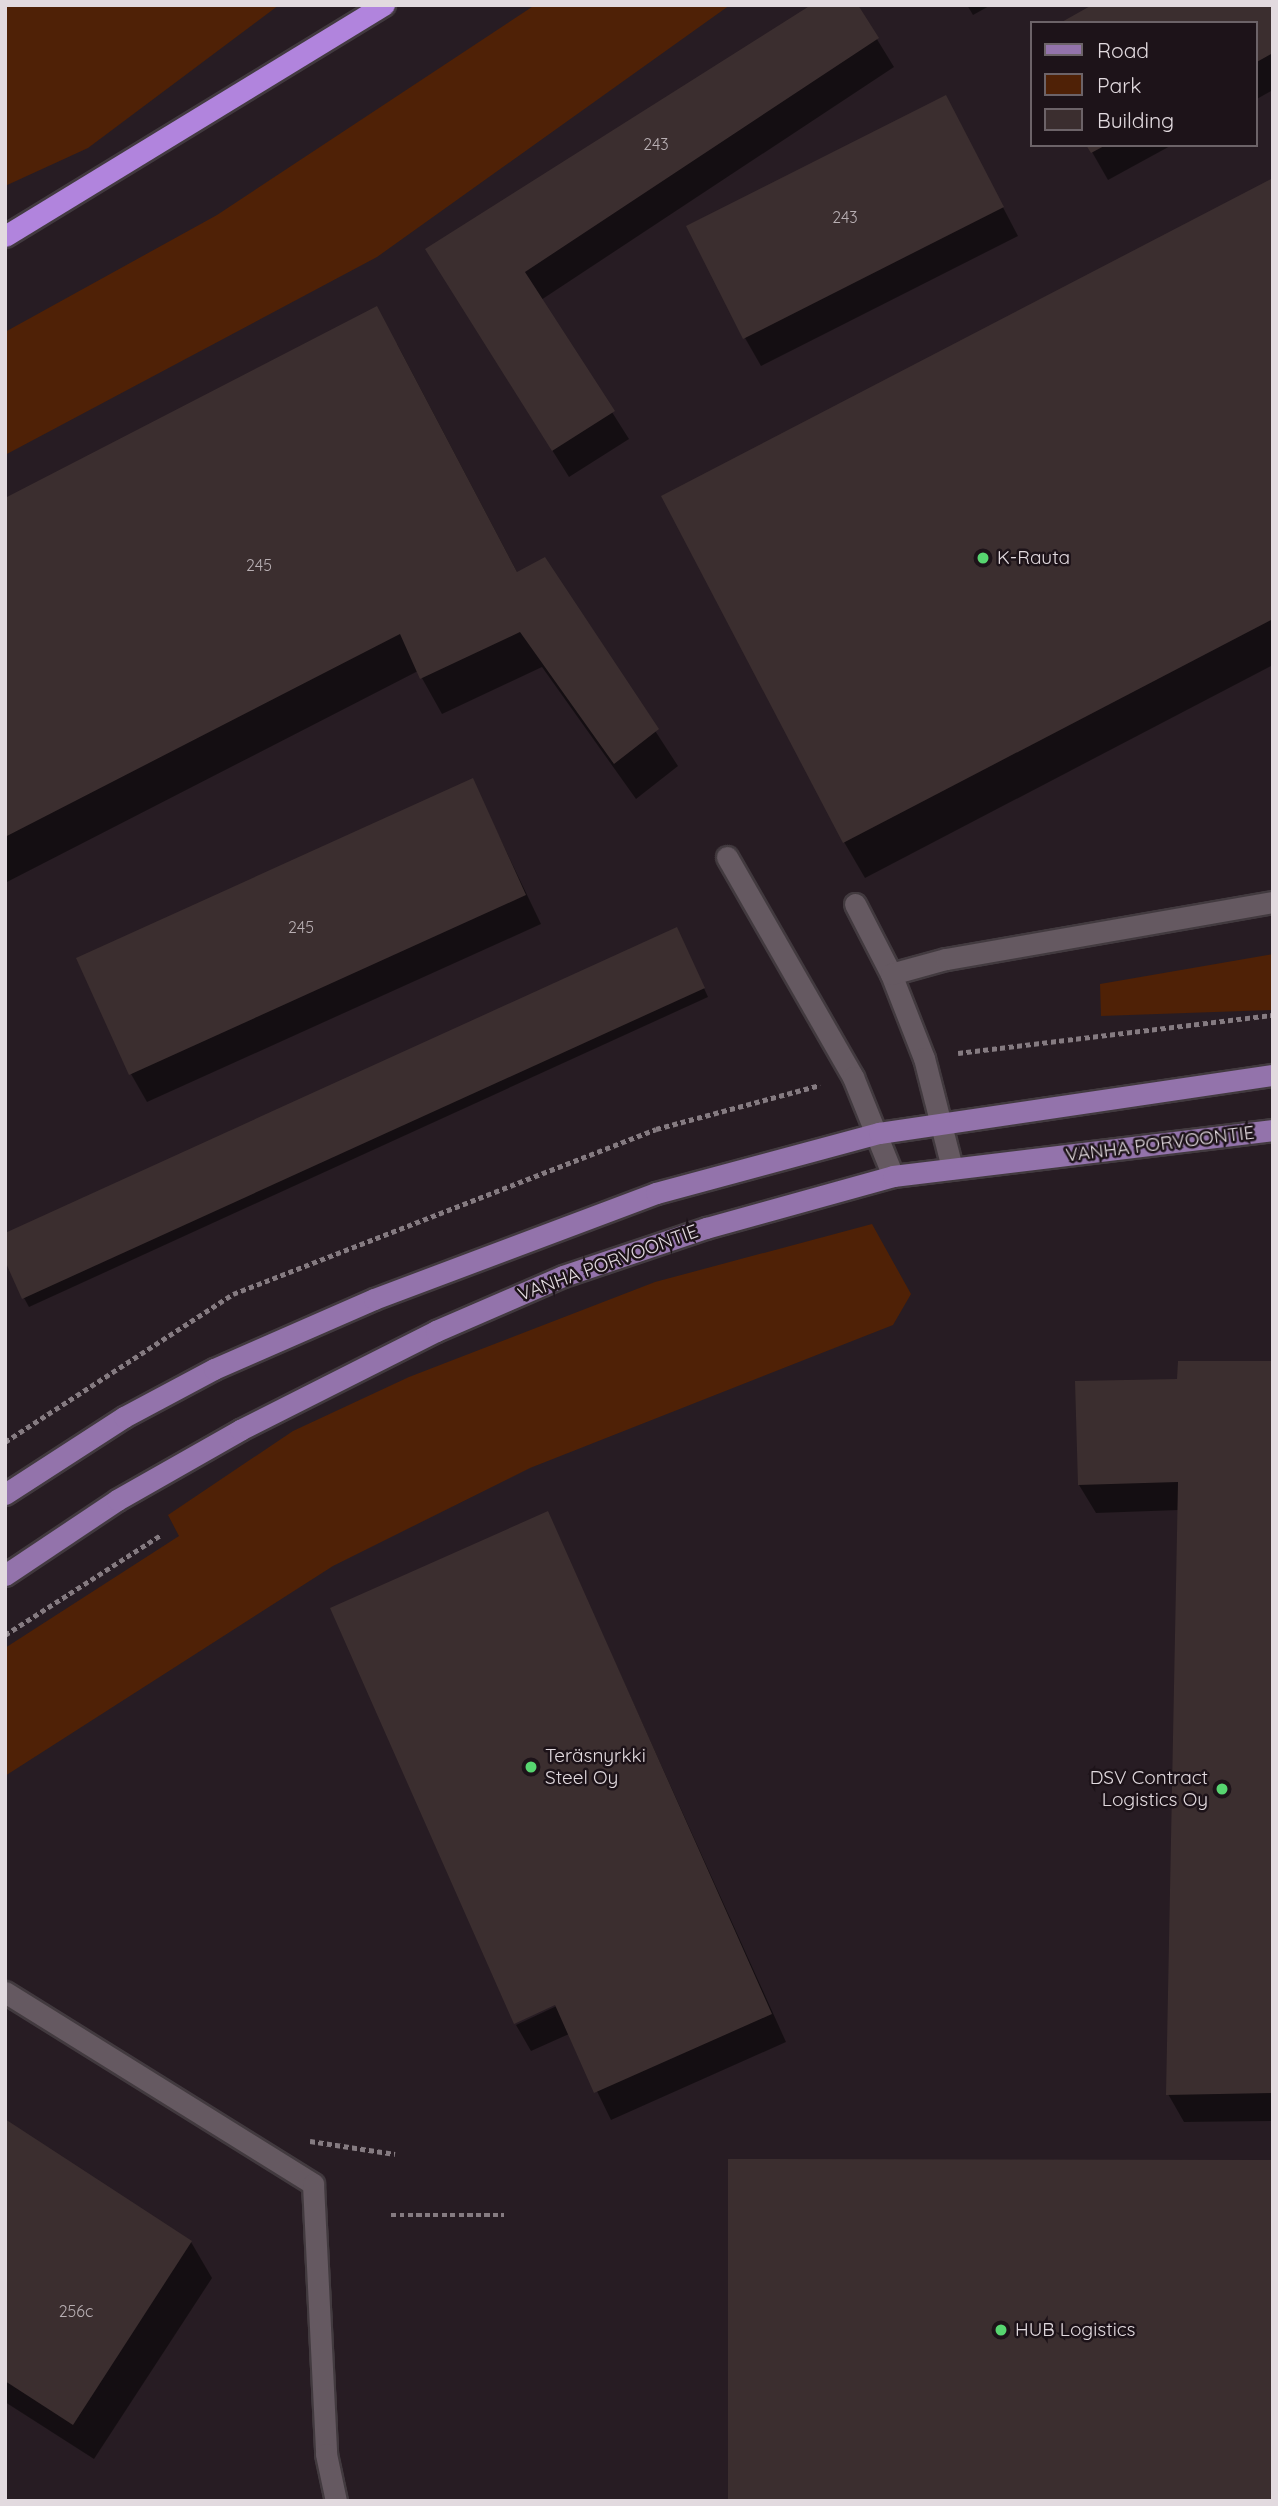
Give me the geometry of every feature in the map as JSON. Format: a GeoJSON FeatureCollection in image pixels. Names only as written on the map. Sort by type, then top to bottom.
{"type":"FeatureCollection","features":[{"type":"Feature","properties":{"kind":"highway"},"geometry":{"type":"LineString","coordinates":[[5,236],[384,5]]}},
{"type":"Feature","properties":{"kind":"main road"},"geometry":{"type":"LineString","coordinates":[[5,1494],[124,1418],[214,1369],[374,1299],[656,1193],[879,1133],[1273,1075]]}},
{"type":"Feature","properties":{"kind":"main road","name":"VANHA PORVOONTIE"},"geometry":{"type":"LineString","coordinates":[[5,1575],[117,1500],[229,1437],[486,1308],[563,1276],[706,1228],[893,1176],[1273,1130]]}},
{"type":"Feature","properties":{"kind":"lane"},"geometry":{"type":"LineString","coordinates":[[727,857],[853,1077],[879,1133],[893,1176]]}},
{"type":"Feature","properties":{"kind":"lane"},"geometry":{"type":"LineString","coordinates":[[891,974],[946,959],[1273,902]]}},
{"type":"Feature","properties":{"kind":"lane"},"geometry":{"type":"LineString","coordinates":[[855,904],[891,974],[924,1058],[952,1168]]}},
{"type":"Feature","properties":{"kind":"lane"},"geometry":{"type":"LineString","coordinates":[[5,1992],[313,2184],[326,2454],[336,2501]]}},
{"type":"Feature","properties":{"kind":"path"},"geometry":{"type":"LineString","coordinates":[[1216,1019],[1273,1015]]}},
{"type":"Feature","properties":{"kind":"path"},"geometry":{"type":"LineString","coordinates":[[5,1636],[161,1535]]}},
{"type":"Feature","properties":{"kind":"path"},"geometry":{"type":"LineString","coordinates":[[391,2215],[504,2215]]}},
{"type":"Feature","properties":{"kind":"green space"},"geometry":{"type":"Polygon","coordinates":[[[5,5],[279,5],[88,148],[5,186],[5,5]]]}},
{"type":"Feature","properties":{"kind":"green space"},"geometry":{"type":"Polygon","coordinates":[[[535,5],[730,5],[377,257],[5,455],[5,332],[217,215],[535,5]]]}},
{"type":"Feature","properties":{"kind":"green space"},"geometry":{"type":"Polygon","coordinates":[[[1273,954],[1273,1010],[1101,1016],[1100,984],[1273,954]]]}},
{"type":"Feature","properties":{"kind":"green space"},"geometry":{"type":"Polygon","coordinates":[[[872,1224],[911,1294],[893,1325],[530,1468],[333,1566],[5,1776],[5,1648],[179,1536],[168,1515],[293,1431],[409,1377],[655,1282],[872,1224]]]}},
{"type":"Feature","properties":{"kind":"building"},"geometry":{"type":"Polygon","coordinates":[[[811,5],[858,5],[879,38],[525,272],[615,411],[552,451],[425,249],[811,5]]]}},
{"type":"Feature","properties":{"kind":"building"},"geometry":{"type":"Polygon","coordinates":[[[1092,5],[1273,5],[1273,53],[1257,62],[1257,21],[1064,21],[1092,5]]]}},
{"type":"Feature","properties":{"kind":"building"},"geometry":{"type":"Polygon","coordinates":[[[946,95],[1004,207],[743,339],[686,226],[946,95]]]}},
{"type":"Feature","properties":{"kind":"building"},"geometry":{"type":"Polygon","coordinates":[[[1087,147],[1102,147],[1091,153],[1087,147]]]}},
{"type":"Feature","properties":{"kind":"building","name":"K-Rauta"},"geometry":{"type":"Polygon","coordinates":[[[1273,178],[1273,619],[843,843],[661,496],[1273,178]]]}},
{"type":"Feature","properties":{"kind":"building"},"geometry":{"type":"Polygon","coordinates":[[[377,306],[517,572],[545,557],[659,729],[614,764],[520,632],[420,679],[400,634],[5,837],[5,498],[377,306]]]}},
{"type":"Feature","properties":{"kind":"building"},"geometry":{"type":"Polygon","coordinates":[[[473,778],[526,895],[129,1075],[76,958],[473,778]]]}},
{"type":"Feature","properties":{"kind":"building"},"geometry":{"type":"Polygon","coordinates":[[[677,927],[705,988],[22,1299],[5,1261],[5,1233],[677,927]]]}},
{"type":"Feature","properties":{"kind":"building","name":"DSV Contract Logistics Oy"},"geometry":{"type":"Polygon","coordinates":[[[1178,1361],[1273,1361],[1273,2093],[1166,2095],[1178,1482],[1078,1485],[1075,1381],[1177,1379],[1178,1361]]]}},
{"type":"Feature","properties":{"kind":"building","name":"Teräsnyrkki Steel Oy"},"geometry":{"type":"Polygon","coordinates":[[[548,1511],[772,2014],[594,2093],[555,2005],[514,2024],[330,1608],[548,1511]]]}},
{"type":"Feature","properties":{"kind":"building"},"geometry":{"type":"Polygon","coordinates":[[[5,2119],[192,2241],[73,2425],[5,2381],[5,2119]]]}},
{"type":"Feature","properties":{"kind":"building","name":"HUB Logistics"},"geometry":{"type":"Polygon","coordinates":[[[728,2159],[1273,2160],[1273,2501],[728,2501],[728,2159]]]}},
{"type":"Feature","properties":{"kind":"place","name":"K-Rauta"},"geometry":{"type":"Point","coordinates":[983,558]}},
{"type":"Feature","properties":{"kind":"place","name":"Teräsnyrkki Steel Oy"},"geometry":{"type":"Point","coordinates":[531,1767]}},
{"type":"Feature","properties":{"kind":"place","name":"DSV Contract Logistics Oy"},"geometry":{"type":"Point","coordinates":[1222,1789]}},
{"type":"Feature","properties":{"kind":"place","name":"HUB Logistics"},"geometry":{"type":"Point","coordinates":[1001,2330]}}]}
